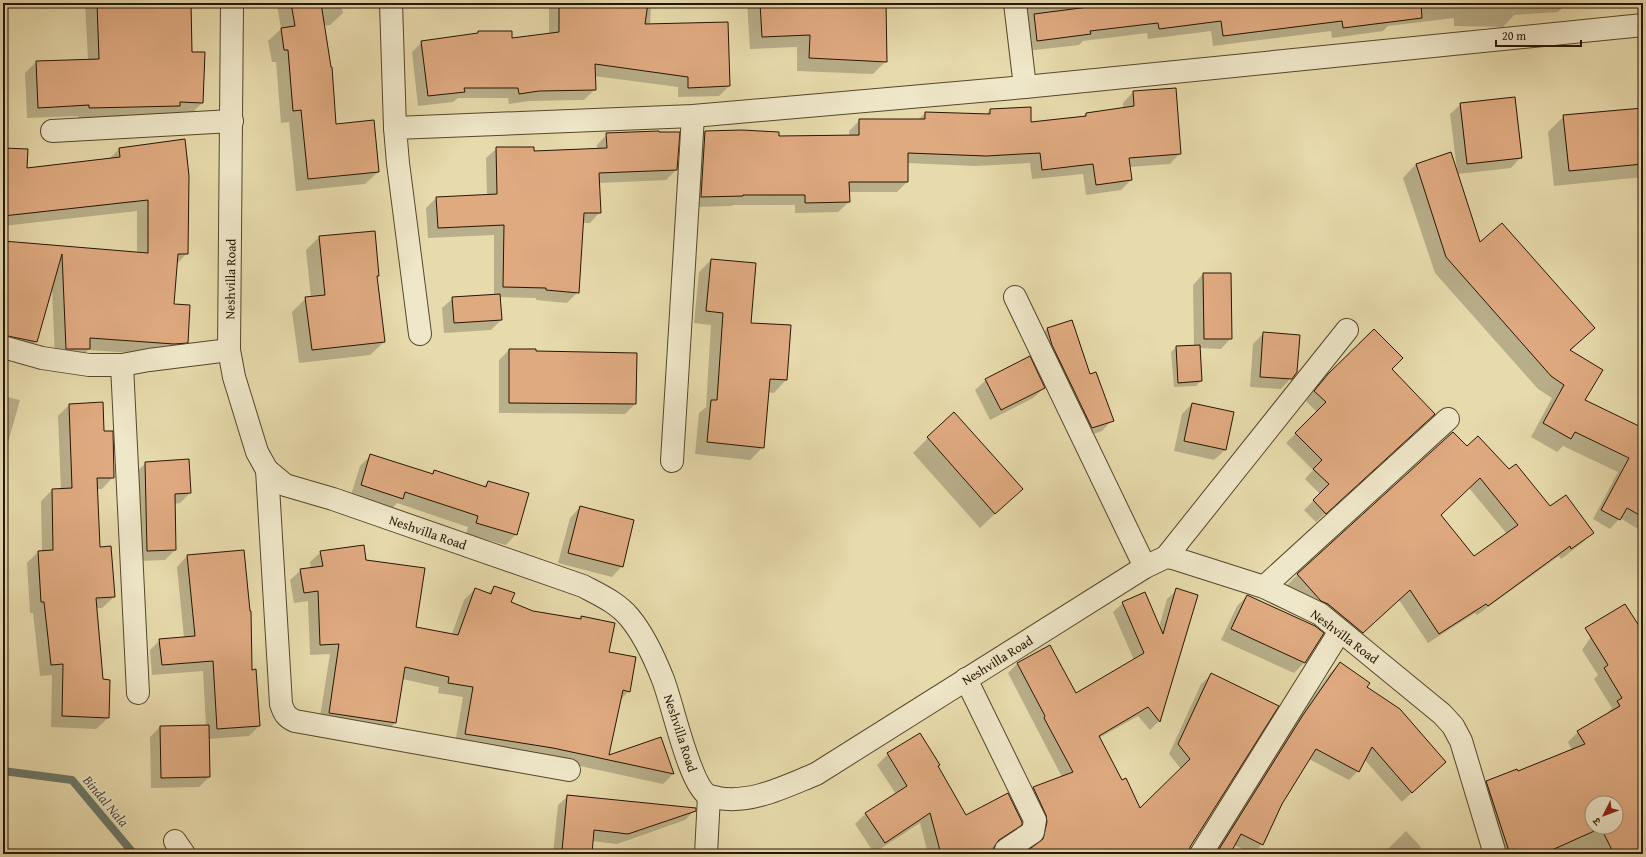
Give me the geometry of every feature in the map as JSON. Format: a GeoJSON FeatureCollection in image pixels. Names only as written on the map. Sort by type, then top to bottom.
{"type":"FeatureCollection","features":[{"type":"Feature","properties":{"kind":"street","name":"Neshvilla Road"},"geometry":{"type":"LineString","coordinates":[[232,3],[229,350],[234,377],[257,452],[267,470],[285,485],[332,499],[583,586],[609,599],[630,618],[645,641],[663,678],[691,769],[699,784],[709,796],[732,800],[765,794],[816,774],[1145,567],[1166,558],[1174,558],[1264,586],[1320,614],[1442,714],[1453,726],[1461,741],[1495,854]]}},
{"type":"Feature","properties":{"kind":"street"},"geometry":{"type":"LineString","coordinates":[[392,3],[395,128],[398,163],[420,334]]}},
{"type":"Feature","properties":{"kind":"street"},"geometry":{"type":"LineString","coordinates":[[1015,3],[1025,87]]}},
{"type":"Feature","properties":{"kind":"street"},"geometry":{"type":"LineString","coordinates":[[395,128],[693,116],[1025,87],[1643,25]]}},
{"type":"Feature","properties":{"kind":"street"},"geometry":{"type":"LineString","coordinates":[[672,461],[693,116]]}},
{"type":"Feature","properties":{"kind":"street"},"geometry":{"type":"LineString","coordinates":[[52,131],[232,121]]}},
{"type":"Feature","properties":{"kind":"street"},"geometry":{"type":"LineString","coordinates":[[1015,297],[1145,567]]}},
{"type":"Feature","properties":{"kind":"street"},"geometry":{"type":"LineString","coordinates":[[1166,558],[1347,330]]}},
{"type":"Feature","properties":{"kind":"street"},"geometry":{"type":"LineString","coordinates":[[3,347],[42,358],[90,365],[122,365],[149,360],[229,350]]}},
{"type":"Feature","properties":{"kind":"street"},"geometry":{"type":"LineString","coordinates":[[122,365],[138,693]]}},
{"type":"Feature","properties":{"kind":"street"},"geometry":{"type":"LineString","coordinates":[[1264,586],[1448,420]]}},
{"type":"Feature","properties":{"kind":"street"},"geometry":{"type":"LineString","coordinates":[[267,470],[281,704],[284,713],[289,719],[295,722],[569,770]]}},
{"type":"Feature","properties":{"kind":"street"},"geometry":{"type":"LineString","coordinates":[[1201,854],[1340,631]]}},
{"type":"Feature","properties":{"kind":"street"},"geometry":{"type":"LineString","coordinates":[[966,679],[1035,820],[1033,832],[1006,850],[1005,854]]}},
{"type":"Feature","properties":{"kind":"street"},"geometry":{"type":"LineString","coordinates":[[706,854],[709,796]]}},
{"type":"Feature","properties":{"kind":"building"},"geometry":{"type":"Polygon","coordinates":[[[97,3],[191,3],[192,52],[205,52],[203,103],[180,102],[180,106],[89,108],[89,105],[38,108],[36,61],[99,59],[97,3]]]}},
{"type":"Feature","properties":{"kind":"building"},"geometry":{"type":"Polygon","coordinates":[[[291,3],[321,3],[332,67],[336,124],[374,120],[379,172],[308,179],[301,110],[293,111],[288,50],[284,50],[281,28],[295,26],[291,3]]]}},
{"type":"Feature","properties":{"kind":"building"},"geometry":{"type":"Polygon","coordinates":[[[559,3],[648,3],[645,24],[728,22],[730,86],[688,88],[688,77],[595,64],[596,90],[539,91],[519,94],[518,88],[464,88],[465,92],[428,96],[421,41],[478,33],[478,31],[512,31],[512,38],[559,32],[559,3]]]}},
{"type":"Feature","properties":{"kind":"building"},"geometry":{"type":"Polygon","coordinates":[[[760,3],[886,3],[887,62],[809,58],[810,35],[762,37],[760,3]]]}},
{"type":"Feature","properties":{"kind":"building"},"geometry":{"type":"Polygon","coordinates":[[[1104,3],[1421,3],[1422,18],[1343,28],[1342,21],[1223,36],[1221,21],[1159,29],[1158,23],[1090,31],[1091,34],[1037,41],[1034,14],[1104,5],[1104,3]]]}},
{"type":"Feature","properties":{"kind":"building"},"geometry":{"type":"Polygon","coordinates":[[[1176,88],[1181,154],[1129,158],[1132,180],[1096,185],[1093,164],[1042,170],[1040,153],[986,156],[908,153],[908,182],[849,182],[850,202],[805,203],[805,195],[701,197],[705,131],[741,130],[779,132],[779,136],[859,135],[859,119],[925,119],[925,112],[990,114],[990,109],[1031,107],[1031,122],[1086,116],[1086,113],[1134,106],[1133,91],[1176,88]]]}},
{"type":"Feature","properties":{"kind":"building"},"geometry":{"type":"Polygon","coordinates":[[[1515,97],[1522,158],[1467,164],[1460,103],[1515,97]]]}},
{"type":"Feature","properties":{"kind":"building"},"geometry":{"type":"Polygon","coordinates":[[[1643,108],[1643,164],[1569,171],[1563,115],[1643,108]]]}},
{"type":"Feature","properties":{"kind":"building"},"geometry":{"type":"Polygon","coordinates":[[[659,131],[680,132],[677,170],[599,173],[601,213],[584,213],[579,293],[546,290],[546,288],[503,287],[504,225],[438,228],[436,197],[497,194],[496,147],[534,147],[534,151],[607,148],[606,133],[659,131]]]}},
{"type":"Feature","properties":{"kind":"building"},"geometry":{"type":"Polygon","coordinates":[[[185,139],[189,176],[188,254],[178,254],[174,304],[190,305],[188,343],[174,344],[90,338],[90,349],[66,349],[62,254],[37,342],[3,335],[3,241],[148,253],[148,200],[3,216],[3,148],[28,149],[27,168],[120,157],[119,148],[185,139]]]}},
{"type":"Feature","properties":{"kind":"building"},"geometry":{"type":"Polygon","coordinates":[[[1451,152],[1480,242],[1502,223],[1595,328],[1570,350],[1603,370],[1585,400],[1643,428],[1643,517],[1627,508],[1620,520],[1601,510],[1629,458],[1575,432],[1571,439],[1543,423],[1564,385],[1551,376],[1446,257],[1416,164],[1451,152]]]}},
{"type":"Feature","properties":{"kind":"building"},"geometry":{"type":"Polygon","coordinates":[[[375,231],[379,276],[377,276],[385,342],[312,350],[305,297],[325,295],[319,236],[375,231]]]}},
{"type":"Feature","properties":{"kind":"building"},"geometry":{"type":"Polygon","coordinates":[[[711,259],[756,263],[751,323],[791,325],[787,380],[770,379],[764,448],[707,442],[711,400],[717,400],[723,313],[706,311],[711,259]]]}},
{"type":"Feature","properties":{"kind":"building"},"geometry":{"type":"Polygon","coordinates":[[[1203,273],[1231,273],[1232,339],[1204,339],[1203,273]]]}},
{"type":"Feature","properties":{"kind":"building"},"geometry":{"type":"Polygon","coordinates":[[[500,294],[502,320],[454,323],[452,297],[500,294]]]}},
{"type":"Feature","properties":{"kind":"building"},"geometry":{"type":"Polygon","coordinates":[[[1072,320],[1090,374],[1096,372],[1114,421],[1092,428],[1052,345],[1047,328],[1072,320]]]}},
{"type":"Feature","properties":{"kind":"building"},"geometry":{"type":"Polygon","coordinates":[[[1374,329],[1403,358],[1392,369],[1435,414],[1326,514],[1313,500],[1329,484],[1313,469],[1322,460],[1295,433],[1326,402],[1314,391],[1328,374],[1374,329]]]}},
{"type":"Feature","properties":{"kind":"building"},"geometry":{"type":"Polygon","coordinates":[[[1263,332],[1300,335],[1297,372],[1292,379],[1260,377],[1263,332]]]}},
{"type":"Feature","properties":{"kind":"building"},"geometry":{"type":"Polygon","coordinates":[[[1200,345],[1202,381],[1178,383],[1176,346],[1200,345]]]}},
{"type":"Feature","properties":{"kind":"building"},"geometry":{"type":"Polygon","coordinates":[[[509,349],[637,353],[636,404],[509,403],[509,349]]]}},
{"type":"Feature","properties":{"kind":"building"},"geometry":{"type":"Polygon","coordinates":[[[1030,356],[1045,388],[1001,410],[985,379],[1030,356]]]}},
{"type":"Feature","properties":{"kind":"building"},"geometry":{"type":"Polygon","coordinates":[[[103,402],[104,431],[113,431],[114,478],[97,478],[100,547],[111,546],[115,597],[96,598],[103,679],[110,680],[109,718],[62,716],[63,664],[51,665],[44,602],[41,602],[38,551],[53,550],[52,489],[72,488],[69,404],[103,402]]]}},
{"type":"Feature","properties":{"kind":"building"},"geometry":{"type":"Polygon","coordinates":[[[1192,403],[1234,412],[1226,450],[1184,441],[1192,403]]]}},
{"type":"Feature","properties":{"kind":"building"},"geometry":{"type":"Polygon","coordinates":[[[954,412],[1023,489],[995,514],[927,437],[954,412]]]}},
{"type":"Feature","properties":{"kind":"building"},"geometry":{"type":"Polygon","coordinates":[[[1453,432],[1467,446],[1478,436],[1509,469],[1516,464],[1550,506],[1566,495],[1594,533],[1571,549],[1570,546],[1488,606],[1486,604],[1439,634],[1410,590],[1363,633],[1328,604],[1321,601],[1297,574],[1453,432]],[[1480,478],[1441,515],[1474,556],[1518,525],[1480,478]]]}},
{"type":"Feature","properties":{"kind":"building"},"geometry":{"type":"Polygon","coordinates":[[[370,454],[433,474],[434,470],[486,487],[488,481],[529,493],[517,535],[476,523],[478,516],[405,492],[403,499],[361,485],[370,454]]]}},
{"type":"Feature","properties":{"kind":"building"},"geometry":{"type":"Polygon","coordinates":[[[189,459],[191,493],[175,494],[176,550],[147,551],[145,462],[189,459]]]}},
{"type":"Feature","properties":{"kind":"building"},"geometry":{"type":"Polygon","coordinates":[[[580,506],[634,520],[623,567],[568,553],[580,506]]]}},
{"type":"Feature","properties":{"kind":"building"},"geometry":{"type":"Polygon","coordinates":[[[364,545],[366,560],[425,568],[416,627],[458,635],[475,588],[491,594],[494,586],[515,593],[511,602],[533,611],[581,619],[581,616],[615,623],[609,652],[636,657],[630,692],[623,690],[609,755],[661,737],[674,774],[553,748],[465,734],[473,687],[448,683],[449,677],[405,667],[396,723],[329,713],[339,644],[320,645],[318,591],[304,593],[300,569],[323,566],[320,551],[364,545]]]}},
{"type":"Feature","properties":{"kind":"building"},"geometry":{"type":"Polygon","coordinates":[[[244,550],[251,611],[252,670],[256,669],[260,726],[217,729],[213,661],[162,665],[159,639],[195,636],[187,555],[244,550]]]}},
{"type":"Feature","properties":{"kind":"building"},"geometry":{"type":"Polygon","coordinates":[[[1176,588],[1198,595],[1160,722],[1148,707],[1099,736],[1122,780],[1126,778],[1140,808],[1190,759],[1178,744],[1211,673],[1279,706],[1190,847],[1189,854],[1023,854],[1043,839],[1047,822],[1046,815],[1033,787],[1073,772],[1017,663],[1050,645],[1076,693],[1144,653],[1122,602],[1145,592],[1163,634],[1176,588]]]}},
{"type":"Feature","properties":{"kind":"building"},"geometry":{"type":"Polygon","coordinates":[[[1247,595],[1315,626],[1324,633],[1305,663],[1231,629],[1247,595]]]}},
{"type":"Feature","properties":{"kind":"building"},"geometry":{"type":"Polygon","coordinates":[[[1625,604],[1643,632],[1643,854],[1614,854],[1604,835],[1624,835],[1624,795],[1584,795],[1584,835],[1585,835],[1543,854],[1516,854],[1514,849],[1509,851],[1486,781],[1517,769],[1518,771],[1585,744],[1577,731],[1620,706],[1617,701],[1622,698],[1604,668],[1608,665],[1585,628],[1625,604]]]}},
{"type":"Feature","properties":{"kind":"building"},"geometry":{"type":"Polygon","coordinates":[[[1340,662],[1370,683],[1367,687],[1400,709],[1446,762],[1412,793],[1372,747],[1359,772],[1316,749],[1282,804],[1263,845],[1241,834],[1230,854],[1216,854],[1303,715],[1340,662]]]}},
{"type":"Feature","properties":{"kind":"building"},"geometry":{"type":"Polygon","coordinates":[[[209,725],[210,777],[161,778],[160,726],[209,725]]]}},
{"type":"Feature","properties":{"kind":"building"},"geometry":{"type":"Polygon","coordinates":[[[920,733],[940,765],[938,766],[966,815],[1008,793],[1022,822],[1022,825],[999,840],[994,847],[993,854],[941,854],[930,813],[885,843],[865,813],[907,786],[887,753],[920,733]]]}},
{"type":"Feature","properties":{"kind":"building"},"geometry":{"type":"Polygon","coordinates":[[[567,795],[696,808],[696,811],[628,834],[594,830],[592,854],[562,851],[567,795]]]}},
{"type":"Feature","properties":{"kind":"waterway","name":"Bindal Nala"},"geometry":{"type":"LineString","coordinates":[[3,771],[72,780],[134,854]]}}]}
